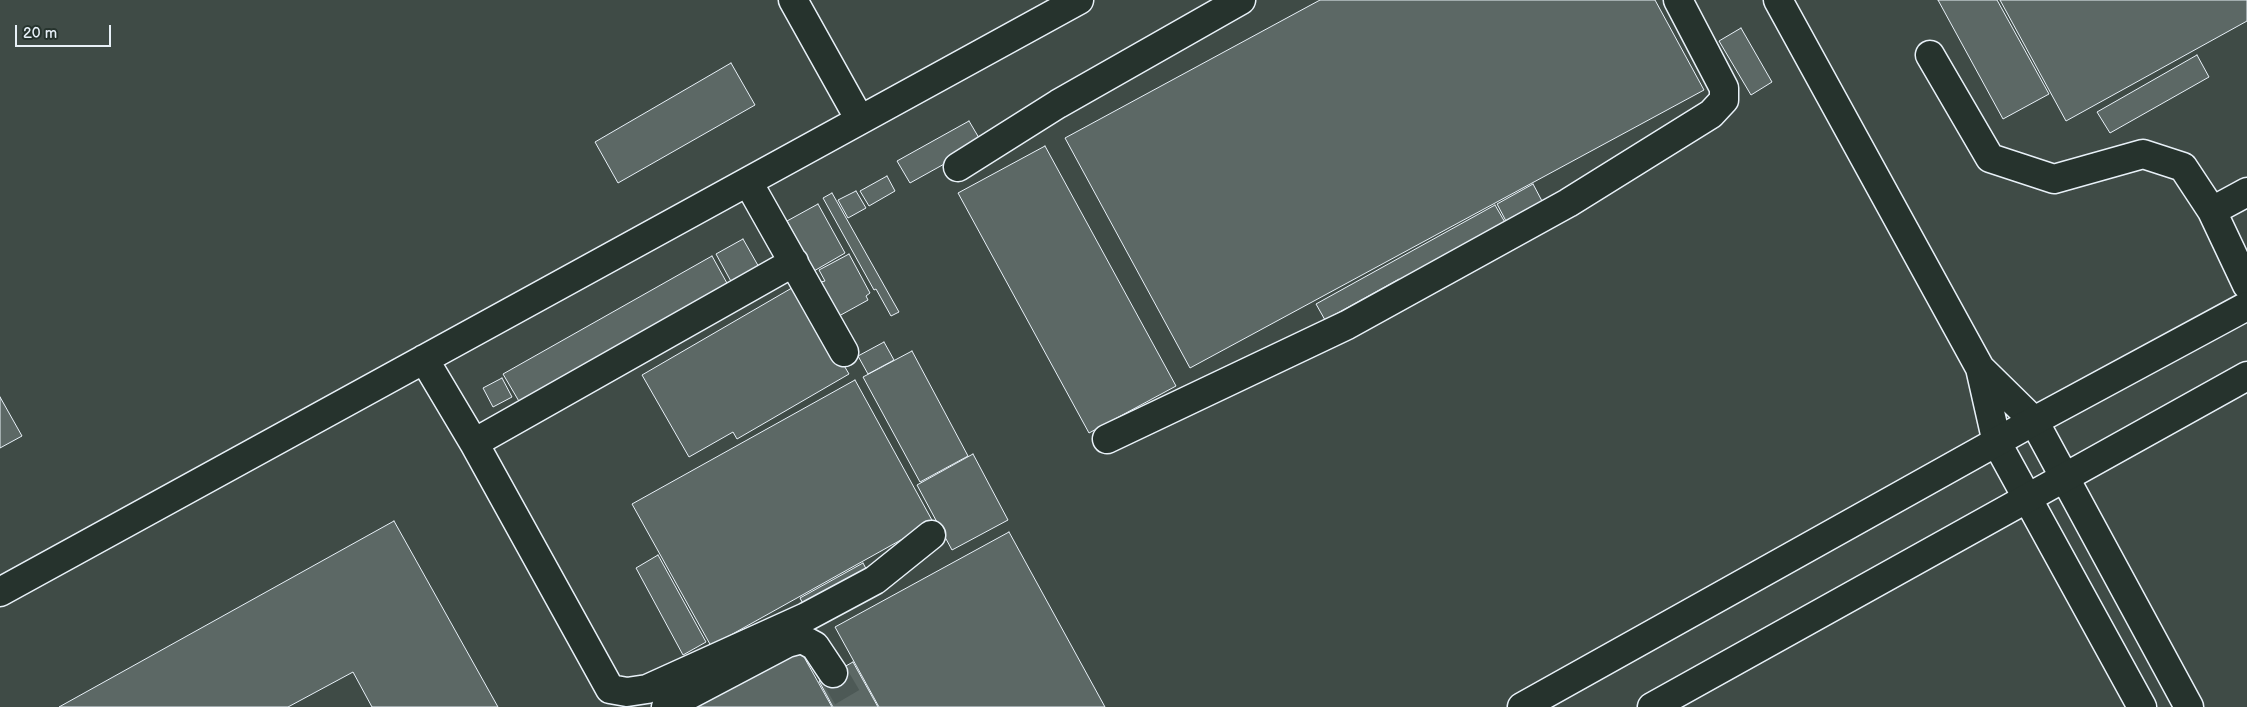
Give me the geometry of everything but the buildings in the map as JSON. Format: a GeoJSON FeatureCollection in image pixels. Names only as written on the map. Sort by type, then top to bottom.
{"type":"FeatureCollection","features":[{"type":"Feature","properties":{"kind":"main road"},"geometry":{"type":"LineString","coordinates":[[793,0],[860,120]]}},
{"type":"Feature","properties":{"kind":"main road"},"geometry":{"type":"LineString","coordinates":[[0,592],[1079,0]]}},
{"type":"Feature","properties":{"kind":"main road"},"geometry":{"type":"LineString","coordinates":[[958,167],[1058,104],[1241,0]]}},
{"type":"Feature","properties":{"kind":"main road"},"geometry":{"type":"LineString","coordinates":[[1108,439],[1346,325],[1568,202],[1711,114],[1724,100],[1724,88],[1678,0]]}},
{"type":"Feature","properties":{"kind":"main road"},"geometry":{"type":"LineString","coordinates":[[1778,0],[1980,368],[1997,443],[2142,707]]}},
{"type":"Feature","properties":{"kind":"main road"},"geometry":{"type":"LineString","coordinates":[[1930,55],[1990,158],[2054,179],[2143,154],[2183,167],[2212,211],[2247,284]]}},
{"type":"Feature","properties":{"kind":"main road"},"geometry":{"type":"LineString","coordinates":[[748,182],[844,352]]}},
{"type":"Feature","properties":{"kind":"main road"},"geometry":{"type":"LineString","coordinates":[[2212,211],[2247,192]]}},
{"type":"Feature","properties":{"kind":"main road"},"geometry":{"type":"LineString","coordinates":[[474,443],[794,262]]}},
{"type":"Feature","properties":{"kind":"main road"},"geometry":{"type":"LineString","coordinates":[[1522,707],[2034,421],[2247,306]]}},
{"type":"Feature","properties":{"kind":"main road"},"geometry":{"type":"LineString","coordinates":[[424,359],[474,443],[610,689],[627,692],[647,688],[806,617],[875,580],[931,535]]}},
{"type":"Feature","properties":{"kind":"main road"},"geometry":{"type":"LineString","coordinates":[[1980,368],[2034,421],[2066,476],[2189,707]]}},
{"type":"Feature","properties":{"kind":"main road"},"geometry":{"type":"LineString","coordinates":[[1652,707],[2247,376]]}},
{"type":"Feature","properties":{"kind":"main road"},"geometry":{"type":"LineString","coordinates":[[666,707],[787,643],[802,639],[815,646],[834,673]]}},
{"type":"Feature","properties":{"kind":"shaded area"},"geometry":{"type":"Polygon","coordinates":[[[0,0],[2247,0],[2247,707],[0,707],[0,0]]]}},
{"type":"Feature","properties":{"kind":"tunnel"},"geometry":{"type":"LineString","coordinates":[[833,673],[853,707]]}}]}
